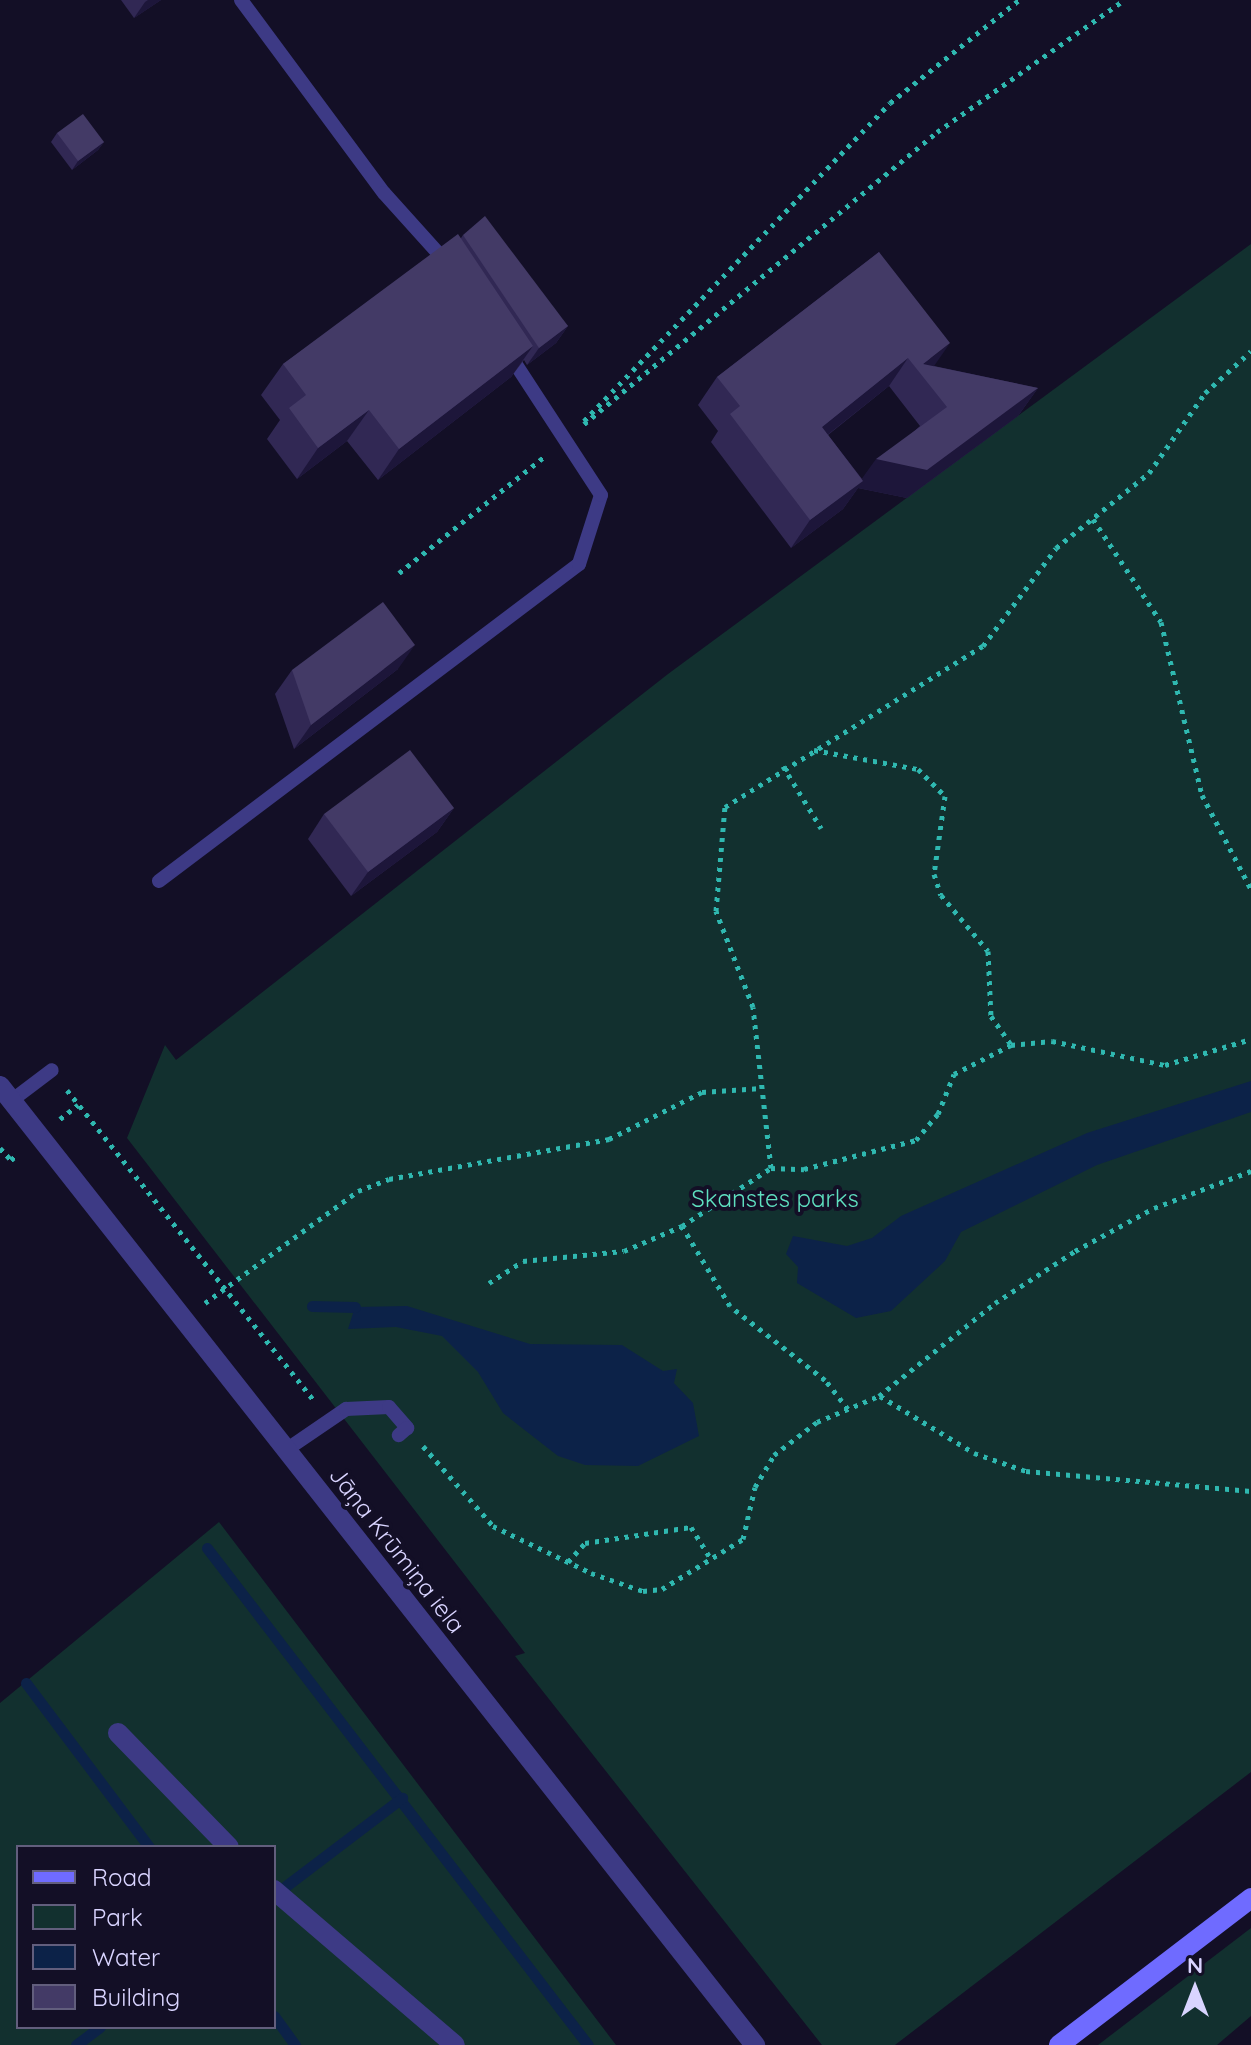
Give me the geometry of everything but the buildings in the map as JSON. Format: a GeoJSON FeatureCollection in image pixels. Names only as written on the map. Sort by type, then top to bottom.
{"type":"FeatureCollection","features":[{"type":"Feature","properties":{"kind":"main road"},"geometry":{"type":"LineString","coordinates":[[1059,2045],[1251,1898]]}},
{"type":"Feature","properties":{"kind":"street","name":"Jāņa Krūmiņa iela"},"geometry":{"type":"LineString","coordinates":[[6,1094],[755,2045]]}},
{"type":"Feature","properties":{"kind":"street"},"geometry":{"type":"LineString","coordinates":[[118,1733],[227,1845]]}},
{"type":"Feature","properties":{"kind":"street"},"geometry":{"type":"LineString","coordinates":[[276,1892],[455,2045]]}},
{"type":"Feature","properties":{"kind":"lane"},"geometry":{"type":"LineString","coordinates":[[241,0],[384,193],[455,274]]}},
{"type":"Feature","properties":{"kind":"lane"},"geometry":{"type":"LineString","coordinates":[[159,881],[579,564],[601,495],[497,336]]}},
{"type":"Feature","properties":{"kind":"lane"},"geometry":{"type":"LineString","coordinates":[[6,1094],[52,1070]]}},
{"type":"Feature","properties":{"kind":"lane"},"geometry":{"type":"LineString","coordinates":[[286,1450],[346,1409],[389,1407],[403,1432]]}},
{"type":"Feature","properties":{"kind":"path"},"geometry":{"type":"LineString","coordinates":[[567,439],[890,103],[1019,0]]}},
{"type":"Feature","properties":{"kind":"path"},"geometry":{"type":"LineString","coordinates":[[399,573],[567,439],[937,132],[1124,0]]}},
{"type":"Feature","properties":{"kind":"path"},"geometry":{"type":"LineString","coordinates":[[771,1168],[753,1007],[716,911],[714,889],[725,807],[783,766],[983,646],[1056,548],[1149,473],[1205,393],[1250,355]]}},
{"type":"Feature","properties":{"kind":"path"},"geometry":{"type":"LineString","coordinates":[[1093,519],[1161,622],[1202,795],[1251,889]]}},
{"type":"Feature","properties":{"kind":"path"},"geometry":{"type":"LineString","coordinates":[[814,750],[918,769],[945,796],[934,874],[941,895],[988,951],[991,1016],[1011,1045]]}},
{"type":"Feature","properties":{"kind":"path"},"geometry":{"type":"LineString","coordinates":[[783,766],[821,828]]}},
{"type":"Feature","properties":{"kind":"path"},"geometry":{"type":"LineString","coordinates":[[489,1283],[523,1261],[624,1251],[682,1226],[771,1168],[804,1169],[916,1140],[938,1114],[954,1074],[1011,1045],[1052,1041],[1165,1065],[1251,1039]]}},
{"type":"Feature","properties":{"kind":"path"},"geometry":{"type":"LineString","coordinates":[[52,1070],[329,1421]]}},
{"type":"Feature","properties":{"kind":"path"},"geometry":{"type":"LineString","coordinates":[[225,1288],[358,1191],[389,1179],[609,1139],[702,1092],[762,1088]]}},
{"type":"Feature","properties":{"kind":"path"},"geometry":{"type":"LineString","coordinates":[[55,1124],[78,1105]]}},
{"type":"Feature","properties":{"kind":"path"},"geometry":{"type":"LineString","coordinates":[[0,1148],[11,1160],[22,1151]]}},
{"type":"Feature","properties":{"kind":"path"},"geometry":{"type":"LineString","coordinates":[[403,1432],[493,1526],[568,1562],[643,1591],[662,1589],[743,1539],[755,1487],[774,1455],[848,1409],[879,1396],[995,1303],[1075,1251],[1154,1208],[1251,1171]]}},
{"type":"Feature","properties":{"kind":"path"},"geometry":{"type":"LineString","coordinates":[[682,1226],[730,1306],[825,1380],[848,1409]]}},
{"type":"Feature","properties":{"kind":"path"},"geometry":{"type":"LineString","coordinates":[[879,1396],[974,1453],[1026,1471],[1251,1491]]}},
{"type":"Feature","properties":{"kind":"path"},"geometry":{"type":"LineString","coordinates":[[568,1562],[585,1543],[691,1527],[712,1560]]}},
{"type":"Feature","properties":{"kind":"green space","name":"Skanstes parks"},"geometry":{"type":"Polygon","coordinates":[[[1251,244],[1251,1772],[895,2045],[822,2045],[515,1656],[525,1653],[127,1138],[165,1045],[176,1060],[668,674],[1251,244]]]}},
{"type":"Feature","properties":{"kind":"green space"},"geometry":{"type":"Polygon","coordinates":[[[219,1522],[616,2045],[0,2045],[0,1703],[219,1522]]]}},
{"type":"Feature","properties":{"kind":"green space"},"geometry":{"type":"Polygon","coordinates":[[[1251,1928],[1251,2016],[1217,2045],[1098,2045],[1251,1928]]]}},
{"type":"Feature","properties":{"kind":"water"},"geometry":{"type":"Polygon","coordinates":[[[1251,1081],[1251,1112],[1097,1165],[961,1232],[945,1261],[891,1311],[856,1318],[797,1283],[798,1267],[786,1254],[793,1236],[847,1246],[872,1238],[901,1216],[1087,1133],[1251,1081]]]}},
{"type":"Feature","properties":{"kind":"water"},"geometry":{"type":"Polygon","coordinates":[[[407,1306],[530,1344],[622,1345],[663,1371],[677,1369],[674,1383],[693,1403],[699,1436],[638,1466],[585,1465],[558,1456],[503,1413],[478,1372],[442,1336],[396,1327],[348,1329],[355,1307],[407,1306]]]}},
{"type":"Feature","properties":{"kind":"waterway"},"geometry":{"type":"LineString","coordinates":[[312,1306],[355,1307]]}},
{"type":"Feature","properties":{"kind":"waterway"},"geometry":{"type":"LineString","coordinates":[[207,1548],[588,2045]]}},
{"type":"Feature","properties":{"kind":"waterway"},"geometry":{"type":"LineString","coordinates":[[26,1683],[148,1845]]}},
{"type":"Feature","properties":{"kind":"waterway"},"geometry":{"type":"LineString","coordinates":[[276,1893],[402,1798]]}},
{"type":"Feature","properties":{"kind":"waterway"},"geometry":{"type":"LineString","coordinates":[[276,2019],[295,2045]]}},
{"type":"Feature","properties":{"kind":"waterway"},"geometry":{"type":"LineString","coordinates":[[76,2045],[97,2029]]}}]}
